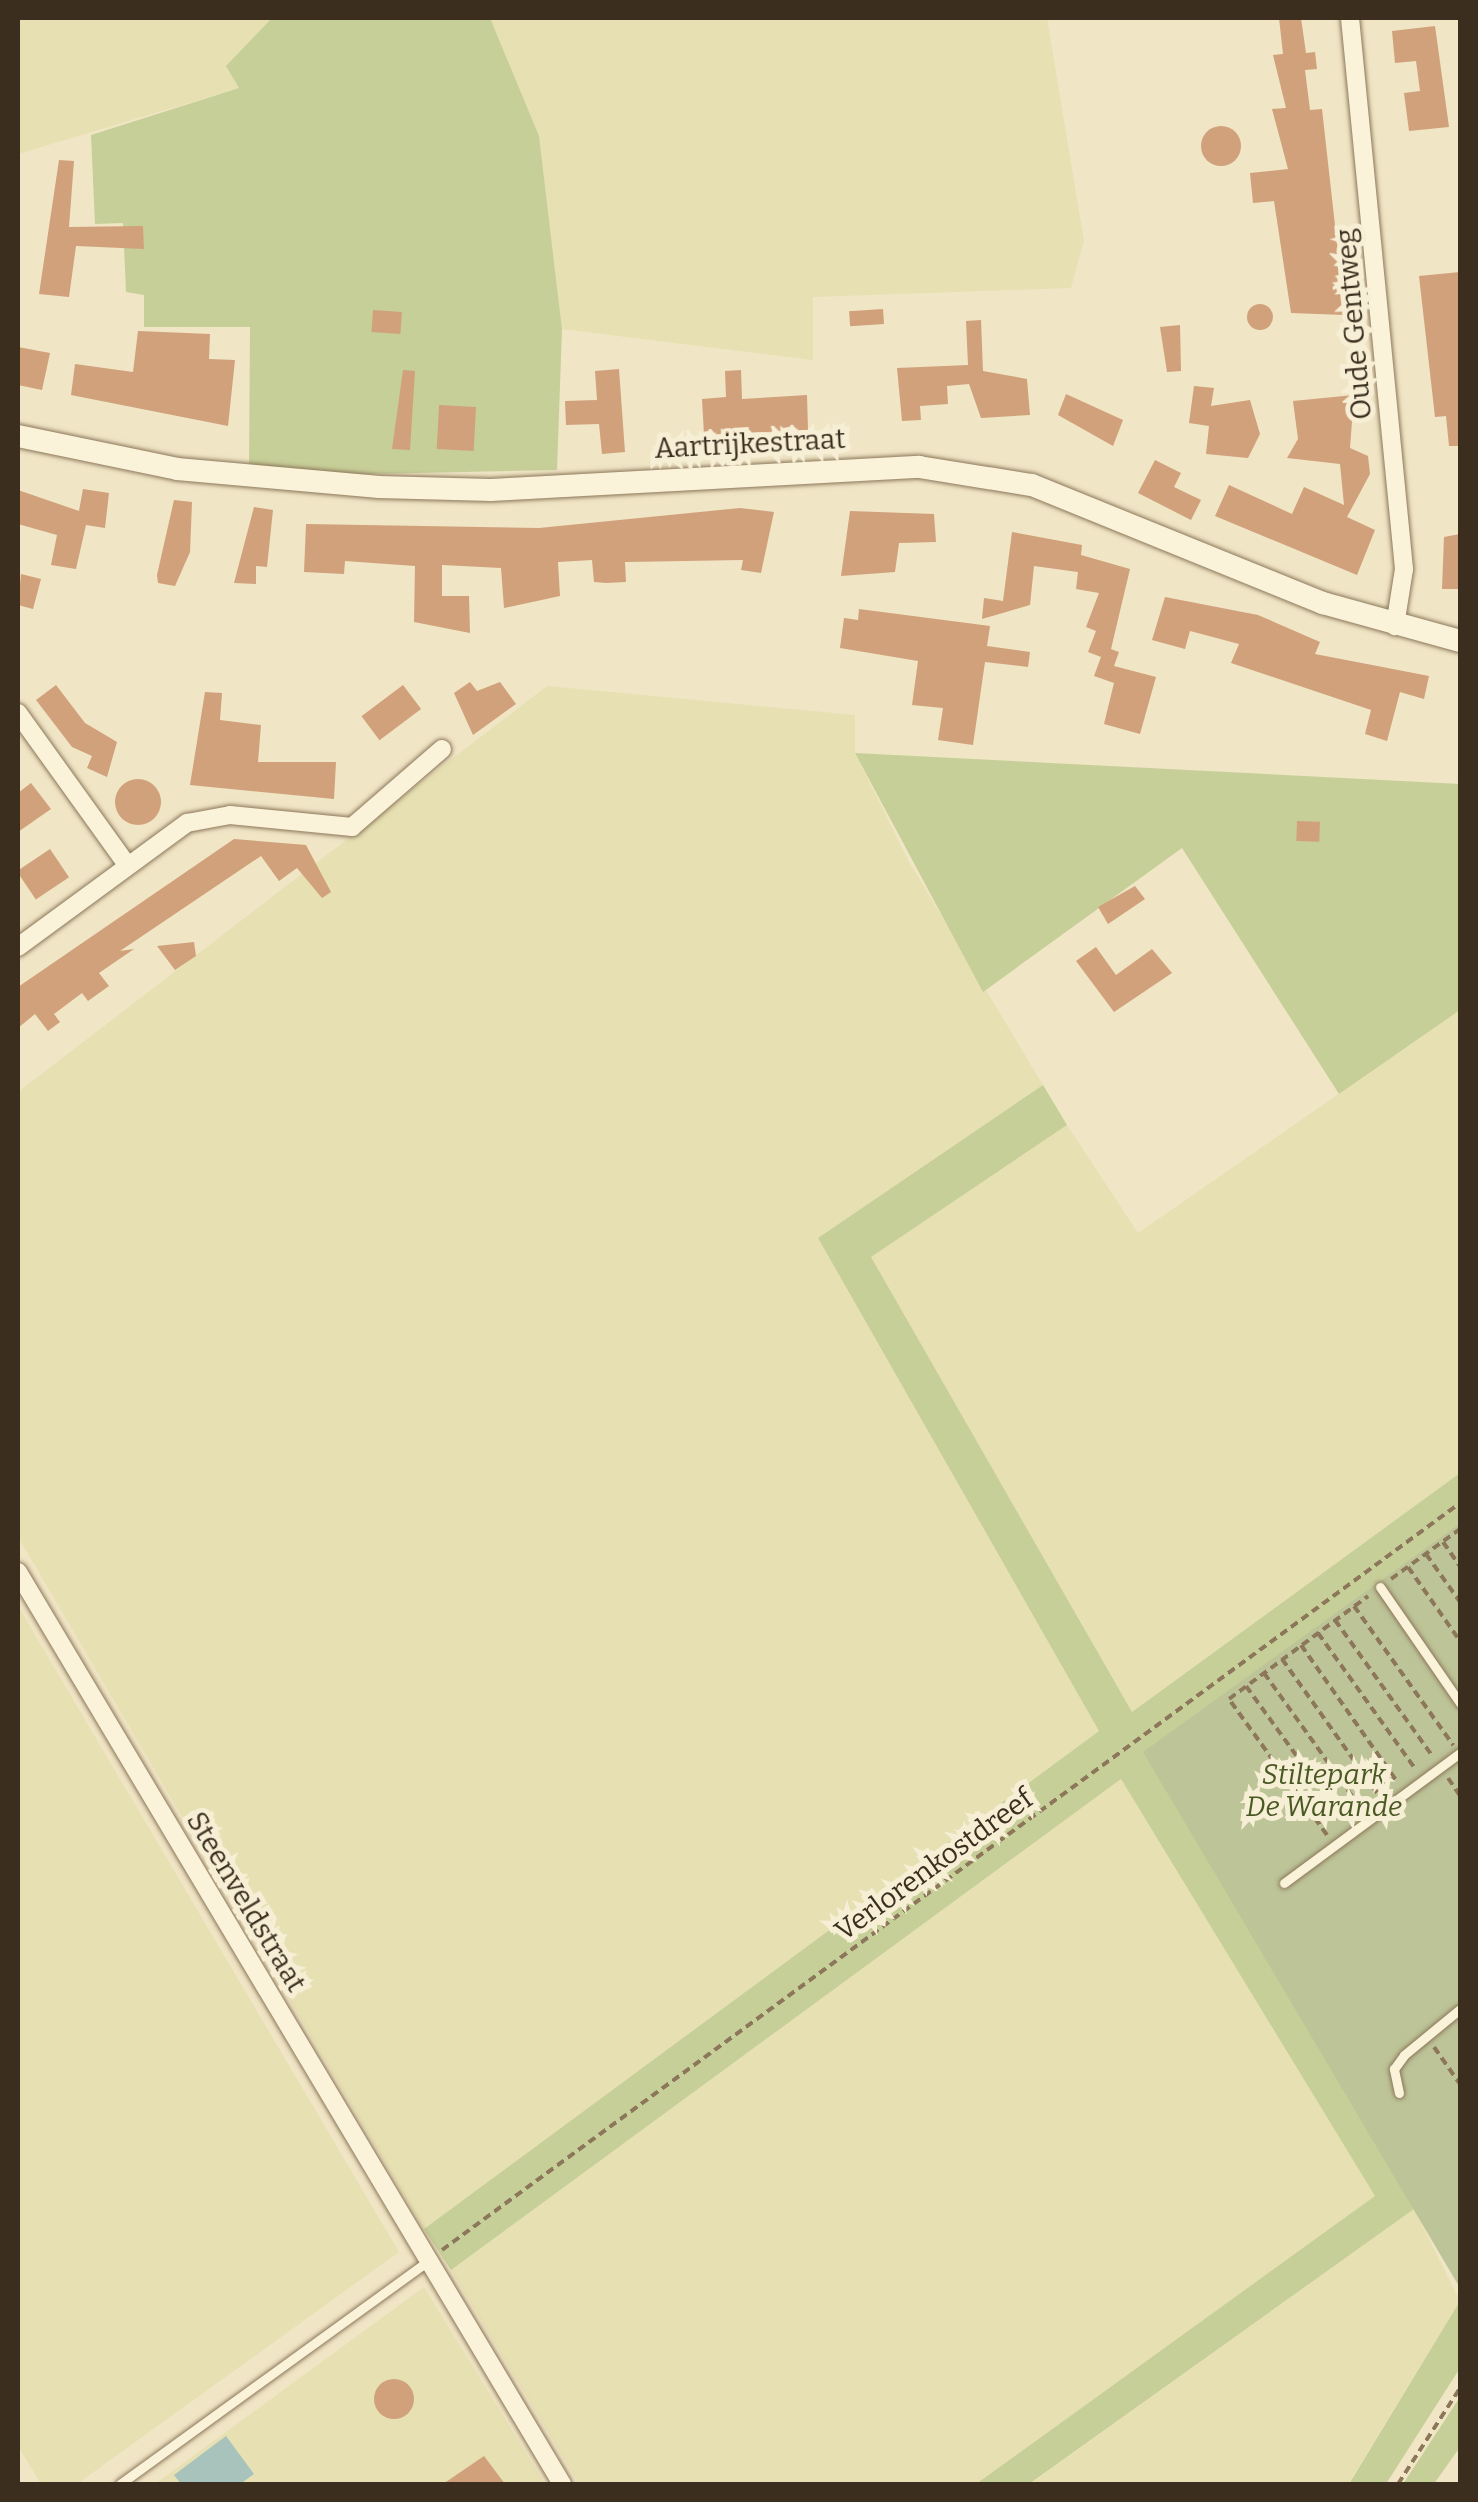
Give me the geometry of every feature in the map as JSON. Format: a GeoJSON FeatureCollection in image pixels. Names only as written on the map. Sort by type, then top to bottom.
{"type":"FeatureCollection","features":[{"type":"Feature","properties":{"kind":"street","name":"Oude Gentweg"},"geometry":{"type":"LineString","coordinates":[[1350,18],[1404,568],[1394,626]]}},
{"type":"Feature","properties":{"kind":"street","name":"Aartrijkestraat"},"geometry":{"type":"LineString","coordinates":[[18,436],[177,469],[379,487],[491,490],[919,467],[1032,485],[1394,626],[1460,641]]}},
{"type":"Feature","properties":{"kind":"street"},"geometry":{"type":"LineString","coordinates":[[18,713],[128,866]]}},
{"type":"Feature","properties":{"kind":"street"},"geometry":{"type":"LineString","coordinates":[[18,947],[187,823],[230,815],[352,827],[442,749]]}},
{"type":"Feature","properties":{"kind":"street","name":"Steenveldstraat"},"geometry":{"type":"LineString","coordinates":[[18,1572],[562,2484]]}},
{"type":"Feature","properties":{"kind":"lane"},"geometry":{"type":"LineString","coordinates":[[1380,1587],[1460,1703]]}},
{"type":"Feature","properties":{"kind":"lane"},"geometry":{"type":"LineString","coordinates":[[1284,1883],[1460,1753]]}},
{"type":"Feature","properties":{"kind":"lane"},"geometry":{"type":"LineString","coordinates":[[1399,2092],[1394,2070],[1426,2034],[1460,2009]]}},
{"type":"Feature","properties":{"kind":"lane"},"geometry":{"type":"LineString","coordinates":[[120,2484],[430,2259]]}},
{"type":"Feature","properties":{"kind":"path","name":"Verlorenkostdreef"},"geometry":{"type":"LineString","coordinates":[[430,2259],[1460,1504]]}},
{"type":"Feature","properties":{"kind":"path"},"geometry":{"type":"LineString","coordinates":[[1334,1846],[1228,1699],[1460,1529]]}},
{"type":"Feature","properties":{"kind":"path"},"geometry":{"type":"LineString","coordinates":[[1443,1542],[1460,1566]]}},
{"type":"Feature","properties":{"kind":"path"},"geometry":{"type":"LineString","coordinates":[[1426,1554],[1460,1602]]}},
{"type":"Feature","properties":{"kind":"path"},"geometry":{"type":"LineString","coordinates":[[1408,1567],[1460,1641]]}},
{"type":"Feature","properties":{"kind":"path"},"geometry":{"type":"LineString","coordinates":[[1354,1606],[1460,1753]]}},
{"type":"Feature","properties":{"kind":"path"},"geometry":{"type":"LineString","coordinates":[[1335,1620],[1460,1796]]}},
{"type":"Feature","properties":{"kind":"path"},"geometry":{"type":"LineString","coordinates":[[1318,1633],[1423,1780]]}},
{"type":"Feature","properties":{"kind":"path"},"geometry":{"type":"LineString","coordinates":[[1301,1646],[1405,1794]]}},
{"type":"Feature","properties":{"kind":"path"},"geometry":{"type":"LineString","coordinates":[[1282,1659],[1388,1806]]}},
{"type":"Feature","properties":{"kind":"path"},"geometry":{"type":"LineString","coordinates":[[1264,1673],[1370,1820]]}},
{"type":"Feature","properties":{"kind":"path"},"geometry":{"type":"LineString","coordinates":[[1246,1686],[1352,1833]]}},
{"type":"Feature","properties":{"kind":"path"},"geometry":{"type":"LineString","coordinates":[[1426,2034],[1460,2084]]}},
{"type":"Feature","properties":{"kind":"path"},"geometry":{"type":"LineString","coordinates":[[1398,2484],[1460,2388]]}},
{"type":"Feature","properties":{"kind":"shaded area"},"geometry":{"type":"Polygon","coordinates":[[[18,18],[272,18],[227,66],[239,88],[18,154],[18,18]]]}},
{"type":"Feature","properties":{"kind":"shaded area"},"geometry":{"type":"Polygon","coordinates":[[[490,18],[1047,18],[1084,241],[1071,288],[813,297],[813,360],[562,329],[543,170],[490,18]]]}},
{"type":"Feature","properties":{"kind":"shaded area"},"geometry":{"type":"Polygon","coordinates":[[[547,686],[855,715],[855,753],[908,860],[1043,1085],[818,1238],[1099,1731],[424,2229],[18,1537],[18,1092],[547,686]]]}},
{"type":"Feature","properties":{"kind":"shaded area"},"geometry":{"type":"Polygon","coordinates":[[[1460,1010],[1460,1473],[1132,1712],[870,1256],[1067,1125],[1138,1233],[1460,1010]]]}},
{"type":"Feature","properties":{"kind":"shaded area"},"geometry":{"type":"Polygon","coordinates":[[[18,1606],[399,2252],[77,2484],[41,2484],[18,2446],[18,1606]]]}},
{"type":"Feature","properties":{"kind":"shaded area"},"geometry":{"type":"Polygon","coordinates":[[[1121,1779],[1376,2196],[976,2484],[579,2484],[451,2270],[1121,1779]]]}},
{"type":"Feature","properties":{"kind":"shaded area"},"geometry":{"type":"Polygon","coordinates":[[[1414,2209],[1460,2301],[1348,2484],[1030,2484],[1414,2209]]]}},
{"type":"Feature","properties":{"kind":"shaded area"},"geometry":{"type":"Polygon","coordinates":[[[424,2287],[545,2484],[155,2484],[424,2287]]]}},
{"type":"Feature","properties":{"kind":"green space"},"geometry":{"type":"Polygon","coordinates":[[[272,18],[490,18],[539,136],[562,329],[557,470],[321,475],[249,465],[250,327],[144,327],[144,295],[126,292],[123,223],[95,224],[91,135],[239,88],[226,66],[272,18]]]}},
{"type":"Feature","properties":{"kind":"green space"},"geometry":{"type":"Polygon","coordinates":[[[855,753],[1460,784],[1460,1010],[1339,1094],[1182,848],[983,992],[855,753]]]}},
{"type":"Feature","properties":{"kind":"green space"},"geometry":{"type":"Polygon","coordinates":[[[1043,1085],[1067,1125],[871,1257],[1132,1712],[1460,1473],[1460,1523],[1144,1752],[1414,2209],[1029,2484],[976,2484],[1375,2196],[1121,1779],[451,2270],[424,2229],[1099,1731],[818,1238],[1043,1085]]]}},
{"type":"Feature","properties":{"kind":"green space","name":"Stiltepark De Warande"},"geometry":{"type":"Polygon","coordinates":[[[1460,1523],[1460,2288],[1143,1752],[1460,1523]]]}},
{"type":"Feature","properties":{"kind":"green space"},"geometry":{"type":"Polygon","coordinates":[[[1460,2301],[1460,2368],[1386,2484],[1349,2484],[1460,2301]]]}},
{"type":"Feature","properties":{"kind":"green space"},"geometry":{"type":"Polygon","coordinates":[[[1460,2397],[1460,2447],[1434,2484],[1403,2484],[1460,2397]]]}},
{"type":"Feature","properties":{"kind":"water"},"geometry":{"type":"Polygon","coordinates":[[[226,2436],[254,2474],[240,2484],[181,2484],[174,2475],[226,2436]]]}},
{"type":"Feature","properties":{"kind":"building"},"geometry":{"type":"Polygon","coordinates":[[[1279,18],[1301,18],[1306,53],[1315,52],[1317,69],[1305,70],[1310,110],[1322,109],[1345,315],[1291,313],[1274,201],[1253,203],[1250,173],[1288,169],[1272,109],[1286,108],[1273,55],[1283,54],[1279,18]]]}},
{"type":"Feature","properties":{"kind":"building"},"geometry":{"type":"Polygon","coordinates":[[[1435,26],[1449,127],[1409,131],[1404,93],[1420,91],[1416,61],[1395,63],[1392,31],[1435,26]]]}},
{"type":"Feature","properties":{"kind":"building"},"geometry":{"type":"Polygon","coordinates":[[[1221,126],[1235,132],[1241,146],[1235,160],[1221,166],[1207,160],[1201,146],[1207,132],[1221,126]]]}},
{"type":"Feature","properties":{"kind":"building"},"geometry":{"type":"Polygon","coordinates":[[[59,160],[74,161],[69,227],[143,226],[144,249],[76,246],[69,297],[39,294],[59,160]]]}},
{"type":"Feature","properties":{"kind":"building"},"geometry":{"type":"Polygon","coordinates":[[[1460,272],[1460,446],[1449,446],[1446,416],[1435,417],[1419,276],[1460,272]]]}},
{"type":"Feature","properties":{"kind":"building"},"geometry":{"type":"Polygon","coordinates":[[[1260,304],[1269,308],[1273,317],[1269,326],[1260,330],[1251,326],[1247,317],[1251,308],[1260,304]]]}},
{"type":"Feature","properties":{"kind":"building"},"geometry":{"type":"Polygon","coordinates":[[[883,309],[884,324],[850,326],[849,311],[883,309]]]}},
{"type":"Feature","properties":{"kind":"building"},"geometry":{"type":"Polygon","coordinates":[[[373,310],[402,312],[400,334],[371,332],[373,310]]]}},
{"type":"Feature","properties":{"kind":"building"},"geometry":{"type":"Polygon","coordinates":[[[981,320],[983,371],[1027,379],[1030,415],[981,418],[969,384],[947,386],[948,404],[920,406],[921,420],[902,421],[897,368],[968,365],[966,321],[981,320]]]}},
{"type":"Feature","properties":{"kind":"building"},"geometry":{"type":"Polygon","coordinates":[[[1180,325],[1181,371],[1167,372],[1160,327],[1180,325]]]}},
{"type":"Feature","properties":{"kind":"building"},"geometry":{"type":"Polygon","coordinates":[[[138,331],[210,334],[209,359],[235,360],[228,426],[71,395],[75,364],[133,372],[138,331]]]}},
{"type":"Feature","properties":{"kind":"building"},"geometry":{"type":"Polygon","coordinates":[[[18,347],[50,353],[42,390],[18,385],[18,347]]]}},
{"type":"Feature","properties":{"kind":"building"},"geometry":{"type":"Polygon","coordinates":[[[619,369],[625,452],[602,454],[599,424],[566,425],[565,401],[597,400],[595,371],[619,369]]]}},
{"type":"Feature","properties":{"kind":"building"},"geometry":{"type":"Polygon","coordinates":[[[403,370],[415,371],[410,450],[392,449],[403,370]]]}},
{"type":"Feature","properties":{"kind":"building"},"geometry":{"type":"Polygon","coordinates":[[[741,370],[742,399],[807,395],[808,430],[704,435],[702,399],[726,397],[725,371],[741,370]]]}},
{"type":"Feature","properties":{"kind":"building"},"geometry":{"type":"Polygon","coordinates":[[[1194,386],[1214,388],[1211,406],[1250,400],[1260,434],[1248,458],[1206,454],[1209,426],[1189,423],[1194,386]]]}},
{"type":"Feature","properties":{"kind":"building"},"geometry":{"type":"Polygon","coordinates":[[[1066,394],[1123,420],[1113,446],[1058,415],[1066,394]]]}},
{"type":"Feature","properties":{"kind":"building"},"geometry":{"type":"Polygon","coordinates":[[[1354,395],[1350,448],[1368,456],[1370,474],[1347,517],[1375,530],[1357,575],[1215,516],[1229,485],[1292,514],[1304,487],[1344,505],[1340,464],[1287,458],[1298,439],[1293,401],[1354,395]]]}},
{"type":"Feature","properties":{"kind":"building"},"geometry":{"type":"Polygon","coordinates":[[[439,405],[476,407],[474,451],[437,449],[439,405]]]}},
{"type":"Feature","properties":{"kind":"building"},"geometry":{"type":"Polygon","coordinates":[[[1155,460],[1181,473],[1174,487],[1201,500],[1191,520],[1138,493],[1155,460]]]}},
{"type":"Feature","properties":{"kind":"building"},"geometry":{"type":"Polygon","coordinates":[[[83,489],[109,493],[105,528],[86,525],[76,569],[51,565],[57,535],[18,524],[18,490],[79,511],[83,489]]]}},
{"type":"Feature","properties":{"kind":"building"},"geometry":{"type":"Polygon","coordinates":[[[174,500],[192,502],[190,552],[175,586],[158,583],[157,575],[174,500]]]}},
{"type":"Feature","properties":{"kind":"building"},"geometry":{"type":"Polygon","coordinates":[[[254,507],[273,510],[267,567],[256,566],[256,584],[234,583],[254,507]]]}},
{"type":"Feature","properties":{"kind":"building"},"geometry":{"type":"Polygon","coordinates":[[[740,508],[774,512],[761,573],[741,570],[743,560],[625,562],[626,582],[606,583],[594,582],[592,560],[558,562],[560,596],[504,608],[501,568],[442,565],[442,596],[469,596],[470,633],[414,622],[415,566],[345,561],[344,574],[304,572],[306,524],[539,528],[740,508]]]}},
{"type":"Feature","properties":{"kind":"building"},"geometry":{"type":"Polygon","coordinates":[[[850,511],[934,514],[936,542],[899,543],[895,572],[841,576],[850,511]]]}},
{"type":"Feature","properties":{"kind":"building"},"geometry":{"type":"Polygon","coordinates":[[[1012,532],[1082,545],[1081,555],[1130,569],[1111,649],[1119,652],[1114,666],[1156,677],[1140,734],[1104,724],[1114,683],[1094,676],[1101,657],[1088,652],[1096,631],[1086,627],[1099,593],[1076,589],[1078,572],[1034,566],[1030,605],[982,619],[984,598],[1003,601],[1012,532]]]}},
{"type":"Feature","properties":{"kind":"building"},"geometry":{"type":"Polygon","coordinates":[[[1460,534],[1460,589],[1442,589],[1444,537],[1460,534]]]}},
{"type":"Feature","properties":{"kind":"building"},"geometry":{"type":"Polygon","coordinates":[[[21,574],[41,579],[33,609],[18,605],[21,574]]]}},
{"type":"Feature","properties":{"kind":"building"},"geometry":{"type":"Polygon","coordinates":[[[1165,597],[1258,615],[1320,642],[1315,654],[1429,676],[1424,699],[1400,692],[1387,741],[1365,734],[1371,710],[1231,663],[1239,644],[1190,631],[1185,649],[1152,640],[1165,597]]]}},
{"type":"Feature","properties":{"kind":"building"},"geometry":{"type":"Polygon","coordinates":[[[859,609],[990,626],[987,646],[1030,652],[1028,667],[985,662],[973,745],[938,740],[943,708],[912,705],[918,661],[840,648],[844,618],[858,620],[859,609]]]}},
{"type":"Feature","properties":{"kind":"building"},"geometry":{"type":"Polygon","coordinates":[[[470,682],[477,691],[500,682],[516,704],[473,735],[454,693],[470,682]]]}},
{"type":"Feature","properties":{"kind":"building"},"geometry":{"type":"Polygon","coordinates":[[[56,685],[85,723],[117,742],[107,777],[87,768],[92,756],[72,747],[36,700],[56,685]]]}},
{"type":"Feature","properties":{"kind":"building"},"geometry":{"type":"Polygon","coordinates":[[[403,685],[421,709],[380,740],[361,716],[403,685]]]}},
{"type":"Feature","properties":{"kind":"building"},"geometry":{"type":"Polygon","coordinates":[[[205,692],[222,693],[220,720],[261,725],[258,762],[336,762],[334,799],[190,785],[205,692]]]}},
{"type":"Feature","properties":{"kind":"building"},"geometry":{"type":"Polygon","coordinates":[[[138,779],[154,786],[161,802],[154,818],[138,825],[122,818],[115,802],[122,786],[138,779]]]}},
{"type":"Feature","properties":{"kind":"building"},"geometry":{"type":"Polygon","coordinates":[[[31,783],[51,809],[18,832],[18,793],[31,783]]]}},
{"type":"Feature","properties":{"kind":"building"},"geometry":{"type":"Polygon","coordinates":[[[1297,821],[1320,822],[1319,842],[1296,841],[1297,821]]]}},
{"type":"Feature","properties":{"kind":"building"},"geometry":{"type":"Polygon","coordinates":[[[234,839],[306,845],[331,892],[322,898],[297,868],[279,881],[261,856],[120,951],[134,949],[99,973],[109,986],[88,1001],[82,993],[54,1014],[60,1022],[48,1031],[35,1014],[18,1028],[18,987],[234,839]]]}},
{"type":"Feature","properties":{"kind":"building"},"geometry":{"type":"Polygon","coordinates":[[[50,849],[69,877],[36,900],[18,871],[50,849]]]}},
{"type":"Feature","properties":{"kind":"building"},"geometry":{"type":"Polygon","coordinates":[[[1135,886],[1145,899],[1108,924],[1098,907],[1135,886]]]}},
{"type":"Feature","properties":{"kind":"building"},"geometry":{"type":"Polygon","coordinates":[[[194,942],[196,956],[175,970],[157,946],[194,942]]]}},
{"type":"Feature","properties":{"kind":"building"},"geometry":{"type":"Polygon","coordinates":[[[1096,947],[1116,975],[1152,949],[1172,973],[1114,1012],[1076,961],[1096,947]]]}},
{"type":"Feature","properties":{"kind":"building"},"geometry":{"type":"Polygon","coordinates":[[[394,2379],[408,2385],[414,2399],[408,2413],[394,2419],[380,2413],[374,2399],[380,2385],[394,2379]]]}},
{"type":"Feature","properties":{"kind":"building"},"geometry":{"type":"Polygon","coordinates":[[[484,2456],[505,2484],[443,2484],[484,2456]]]}}]}
